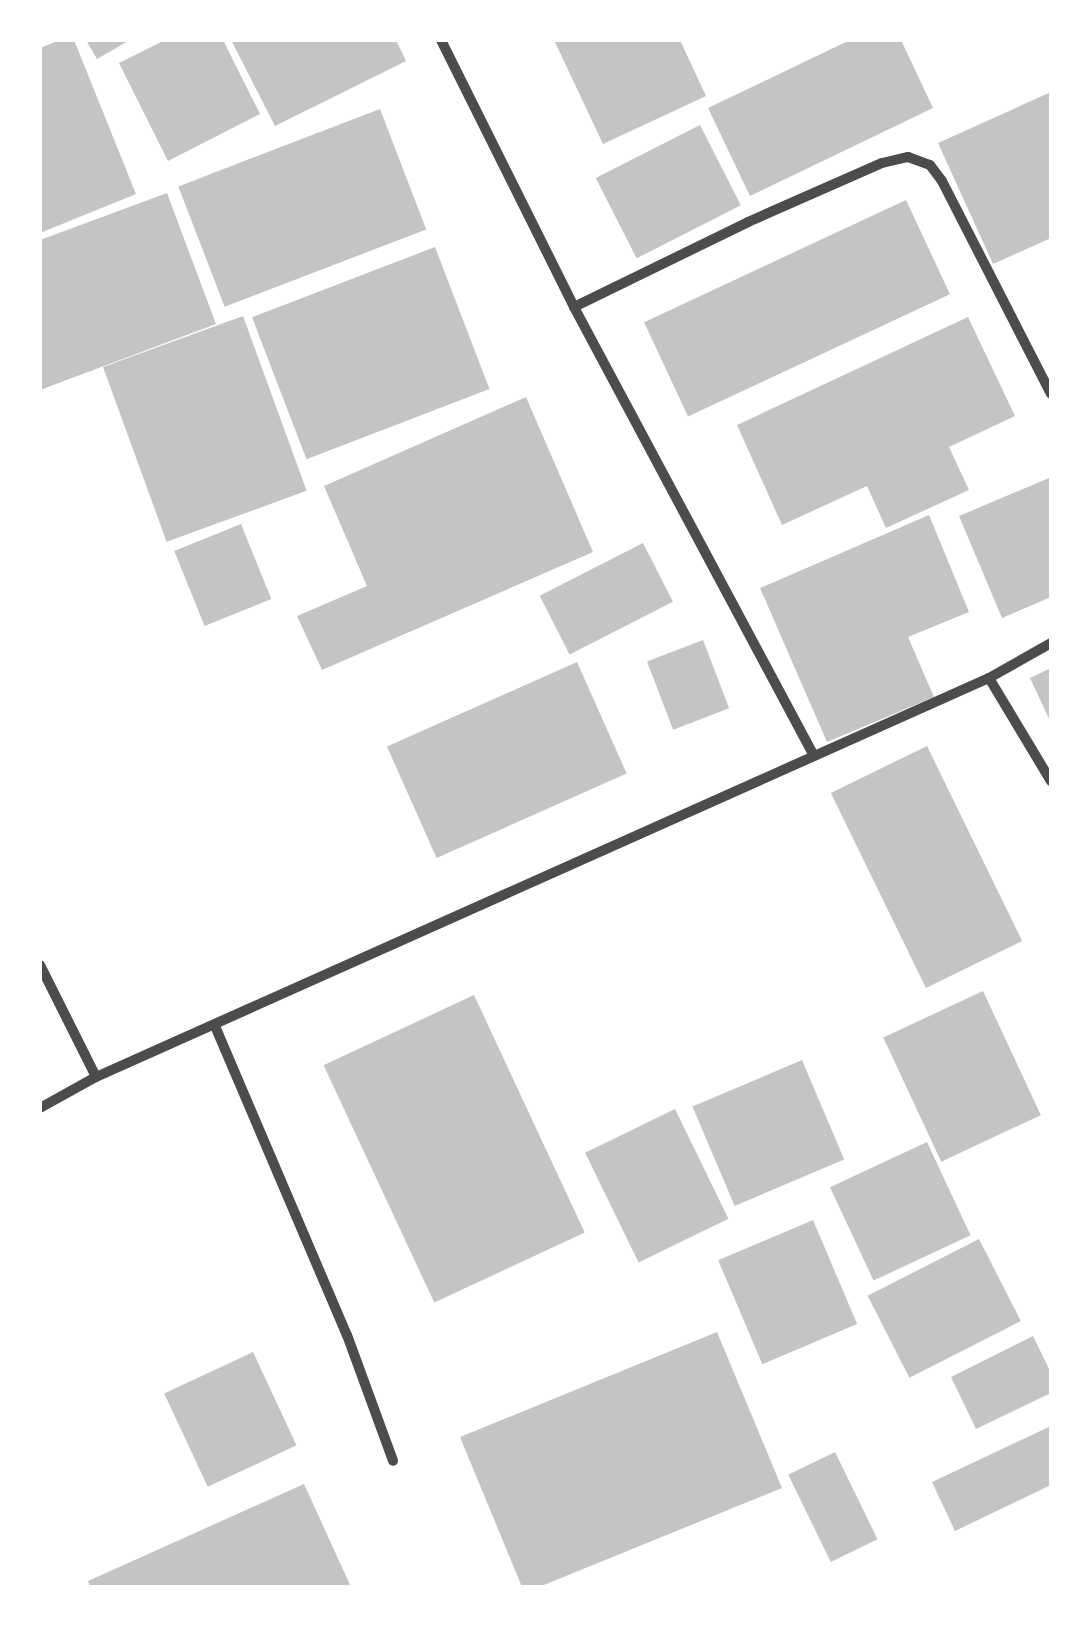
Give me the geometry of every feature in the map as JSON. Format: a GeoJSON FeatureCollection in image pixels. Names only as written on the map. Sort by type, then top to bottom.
{"type":"FeatureCollection","features":[{"type":"Feature","properties":{"kind":"street"},"geometry":{"type":"LineString","coordinates":[[441,40],[574,307],[814,756]]}},
{"type":"Feature","properties":{"kind":"street"},"geometry":{"type":"LineString","coordinates":[[574,307],[748,222],[882,163],[908,157],[930,165],[942,180],[1051,394]]}},
{"type":"Feature","properties":{"kind":"street"},"geometry":{"type":"LineString","coordinates":[[40,1108],[96,1076],[989,678],[1051,642]]}},
{"type":"Feature","properties":{"kind":"street"},"geometry":{"type":"LineString","coordinates":[[989,678],[1051,782]]}},
{"type":"Feature","properties":{"kind":"street"},"geometry":{"type":"LineString","coordinates":[[40,965],[96,1076]]}},
{"type":"Feature","properties":{"kind":"street"},"geometry":{"type":"LineString","coordinates":[[215,1026],[347,1335],[393,1461]]}},
{"type":"Feature","properties":{"kind":"building"},"geometry":{"type":"Polygon","coordinates":[[[60,40],[74,40],[136,194],[40,233],[40,48],[60,40]]]}},
{"type":"Feature","properties":{"kind":"building"},"geometry":{"type":"Polygon","coordinates":[[[86,40],[130,40],[97,59],[86,40]]]}},
{"type":"Feature","properties":{"kind":"building"},"geometry":{"type":"Polygon","coordinates":[[[165,40],[223,40],[260,114],[168,161],[119,63],[165,40]]]}},
{"type":"Feature","properties":{"kind":"building"},"geometry":{"type":"Polygon","coordinates":[[[231,40],[396,40],[406,61],[275,126],[231,40]]]}},
{"type":"Feature","properties":{"kind":"building"},"geometry":{"type":"Polygon","coordinates":[[[554,40],[680,40],[706,96],[603,144],[554,40]]]}},
{"type":"Feature","properties":{"kind":"building"},"geometry":{"type":"Polygon","coordinates":[[[850,40],[901,40],[933,108],[750,196],[708,108],[850,40]]]}},
{"type":"Feature","properties":{"kind":"building"},"geometry":{"type":"Polygon","coordinates":[[[1051,92],[1051,238],[993,264],[938,143],[1051,92]]]}},
{"type":"Feature","properties":{"kind":"building"},"geometry":{"type":"Polygon","coordinates":[[[380,109],[426,229],[225,307],[178,186],[380,109]]]}},
{"type":"Feature","properties":{"kind":"building"},"geometry":{"type":"Polygon","coordinates":[[[700,125],[741,205],[637,258],[596,178],[700,125]]]}},
{"type":"Feature","properties":{"kind":"building"},"geometry":{"type":"Polygon","coordinates":[[[167,193],[216,324],[40,390],[40,240],[167,193]]]}},
{"type":"Feature","properties":{"kind":"building"},"geometry":{"type":"Polygon","coordinates":[[[906,200],[950,294],[688,416],[644,322],[906,200]]]}},
{"type":"Feature","properties":{"kind":"building"},"geometry":{"type":"Polygon","coordinates":[[[435,247],[489,389],[306,459],[252,317],[435,247]]]}},
{"type":"Feature","properties":{"kind":"building"},"geometry":{"type":"Polygon","coordinates":[[[243,316],[307,491],[167,542],[103,367],[243,316]]]}},
{"type":"Feature","properties":{"kind":"building"},"geometry":{"type":"Polygon","coordinates":[[[968,317],[1015,416],[949,447],[969,490],[886,528],[867,486],[782,525],[737,425],[968,317]]]}},
{"type":"Feature","properties":{"kind":"building"},"geometry":{"type":"Polygon","coordinates":[[[526,397],[593,552],[322,670],[297,616],[367,586],[324,486],[526,397]]]}},
{"type":"Feature","properties":{"kind":"building"},"geometry":{"type":"Polygon","coordinates":[[[1049,478],[1051,597],[1002,618],[959,516],[1049,478]]]}},
{"type":"Feature","properties":{"kind":"building"},"geometry":{"type":"Polygon","coordinates":[[[929,515],[969,612],[908,637],[934,697],[827,742],[760,588],[929,515]]]}},
{"type":"Feature","properties":{"kind":"building"},"geometry":{"type":"Polygon","coordinates":[[[241,524],[271,599],[205,626],[174,551],[241,524]]]}},
{"type":"Feature","properties":{"kind":"building"},"geometry":{"type":"Polygon","coordinates":[[[643,543],[673,602],[570,654],[540,596],[643,543]]]}},
{"type":"Feature","properties":{"kind":"building"},"geometry":{"type":"Polygon","coordinates":[[[703,640],[729,708],[673,730],[647,662],[703,640]]]}},
{"type":"Feature","properties":{"kind":"building"},"geometry":{"type":"Polygon","coordinates":[[[577,662],[627,773],[437,858],[387,747],[577,662]]]}},
{"type":"Feature","properties":{"kind":"building"},"geometry":{"type":"Polygon","coordinates":[[[1051,668],[1051,723],[1030,678],[1051,668]]]}},
{"type":"Feature","properties":{"kind":"building"},"geometry":{"type":"Polygon","coordinates":[[[927,746],[1022,941],[926,988],[831,793],[927,746]]]}},
{"type":"Feature","properties":{"kind":"building"},"geometry":{"type":"Polygon","coordinates":[[[983,991],[1041,1115],[941,1162],[883,1037],[983,991]]]}},
{"type":"Feature","properties":{"kind":"building"},"geometry":{"type":"Polygon","coordinates":[[[474,995],[585,1232],[434,1303],[324,1065],[474,995]]]}},
{"type":"Feature","properties":{"kind":"building"},"geometry":{"type":"Polygon","coordinates":[[[802,1060],[844,1159],[735,1206],[692,1106],[802,1060]]]}},
{"type":"Feature","properties":{"kind":"building"},"geometry":{"type":"Polygon","coordinates":[[[675,1109],[728,1219],[639,1262],[585,1153],[675,1109]]]}},
{"type":"Feature","properties":{"kind":"building"},"geometry":{"type":"Polygon","coordinates":[[[927,1142],[971,1235],[874,1281],[830,1187],[927,1142]]]}},
{"type":"Feature","properties":{"kind":"building"},"geometry":{"type":"Polygon","coordinates":[[[813,1220],[857,1324],[762,1364],[718,1260],[813,1220]]]}},
{"type":"Feature","properties":{"kind":"building"},"geometry":{"type":"Polygon","coordinates":[[[979,1239],[1021,1321],[909,1378],[868,1296],[979,1239]]]}},
{"type":"Feature","properties":{"kind":"building"},"geometry":{"type":"Polygon","coordinates":[[[717,1332],[782,1488],[539,1587],[522,1587],[460,1437],[717,1332]]]}},
{"type":"Feature","properties":{"kind":"building"},"geometry":{"type":"Polygon","coordinates":[[[1033,1336],[1051,1373],[1051,1393],[976,1429],[951,1377],[1033,1336]]]}},
{"type":"Feature","properties":{"kind":"building"},"geometry":{"type":"Polygon","coordinates":[[[253,1352],[297,1445],[208,1487],[164,1393],[253,1352]]]}},
{"type":"Feature","properties":{"kind":"building"},"geometry":{"type":"Polygon","coordinates":[[[1051,1426],[1051,1485],[955,1531],[932,1482],[1051,1426]]]}},
{"type":"Feature","properties":{"kind":"building"},"geometry":{"type":"Polygon","coordinates":[[[835,1452],[878,1539],[831,1562],[788,1475],[835,1452]]]}},
{"type":"Feature","properties":{"kind":"building"},"geometry":{"type":"Polygon","coordinates":[[[304,1484],[351,1587],[90,1587],[88,1581],[304,1484]]]}}]}
